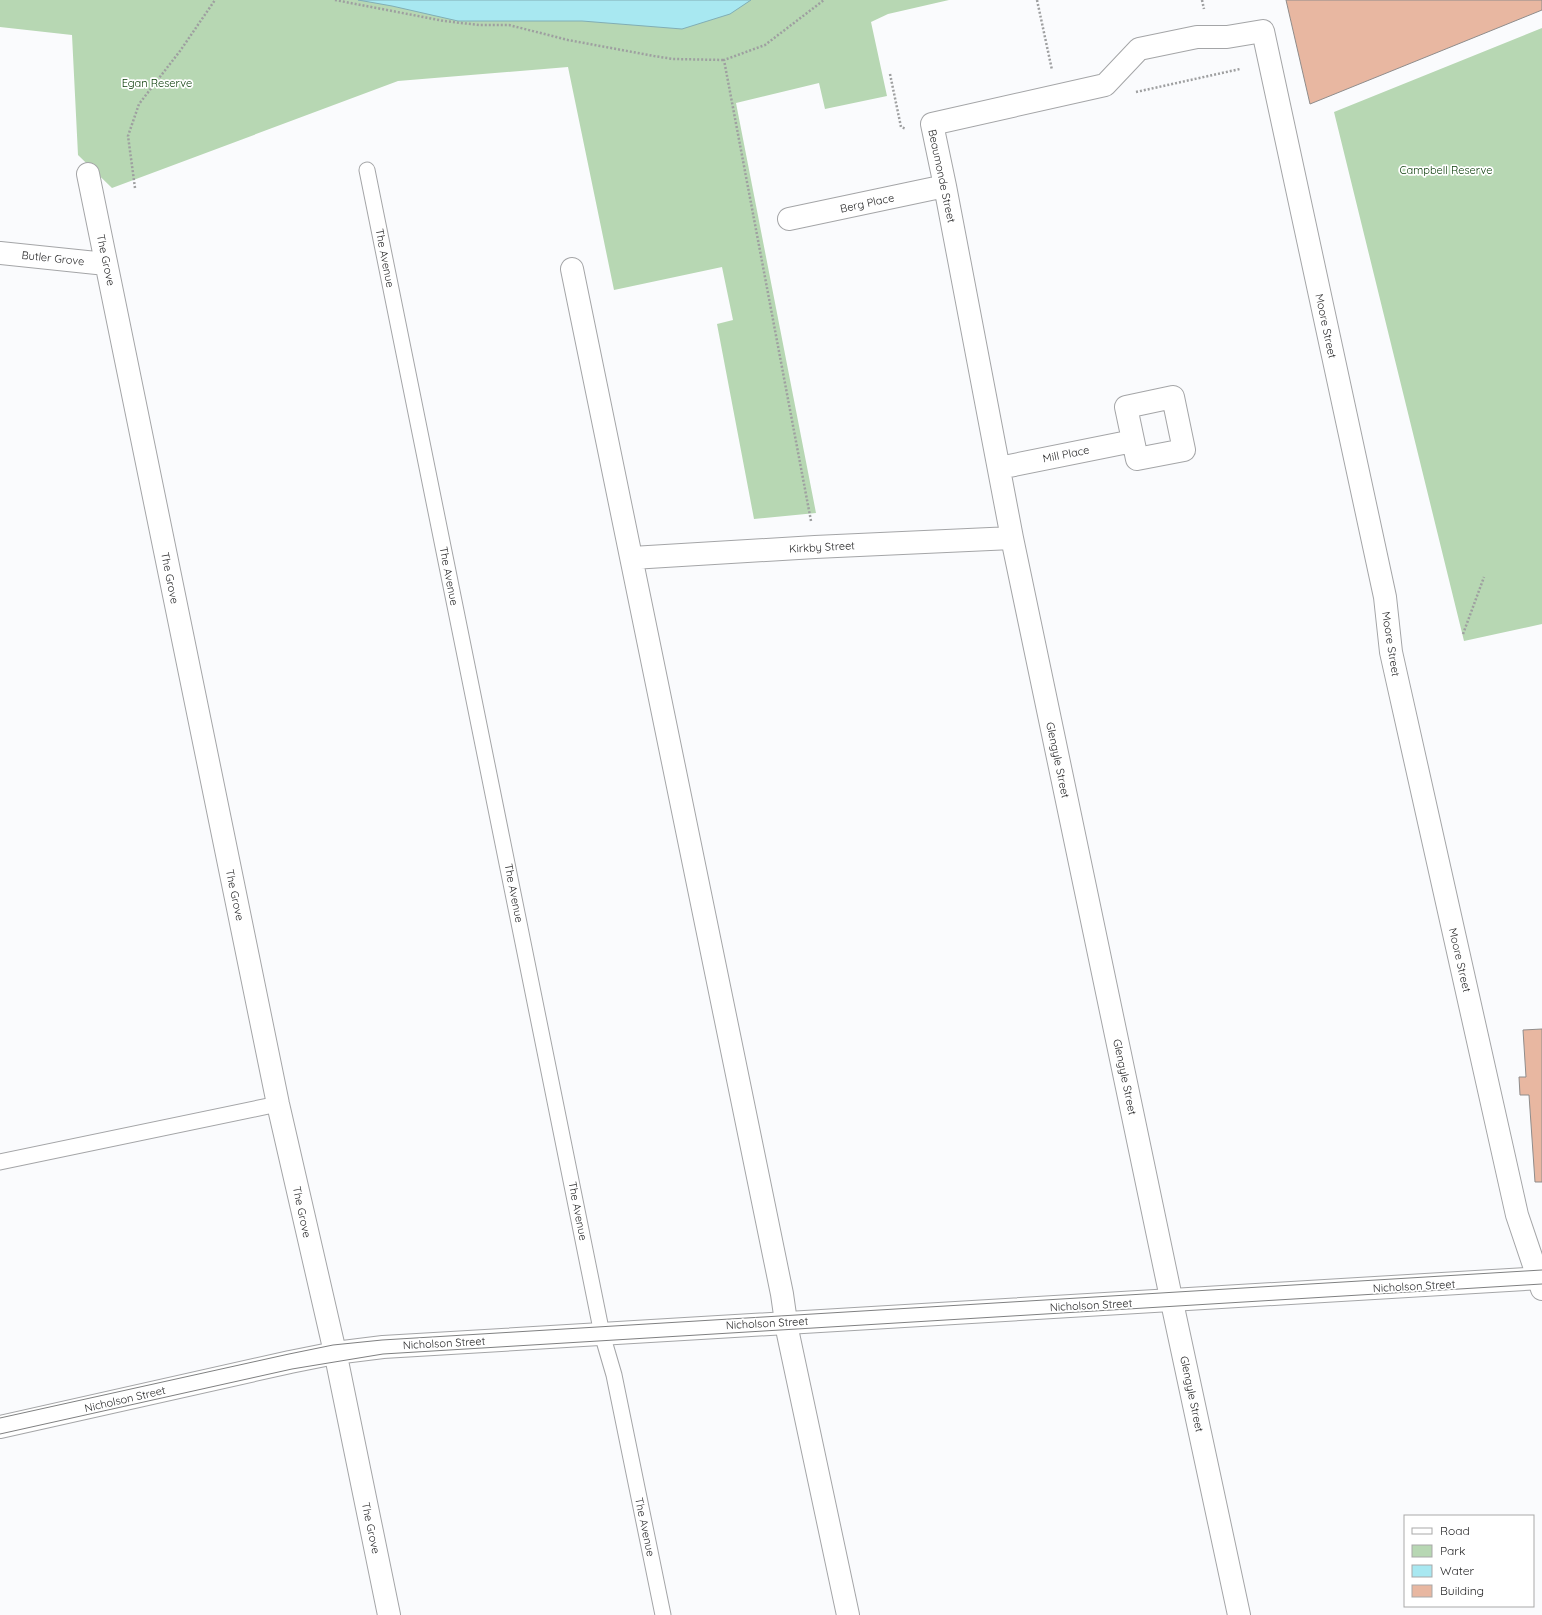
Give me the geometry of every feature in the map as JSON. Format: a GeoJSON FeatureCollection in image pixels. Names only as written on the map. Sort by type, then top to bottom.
{"type":"FeatureCollection","features":[{"type":"Feature","properties":{"kind":"street","name":"Moore Street"},"geometry":{"type":"LineString","coordinates":[[1227,37],[1263,31],[1385,597],[1391,652],[1517,1214],[1541,1282]]}},
{"type":"Feature","properties":{"kind":"street","name":"Beaumonde Street"},"geometry":{"type":"LineString","coordinates":[[1012,538],[932,124],[1105,85],[1139,49],[1197,37],[1227,37]]}},
{"type":"Feature","properties":{"kind":"street","name":"The Grove"},"geometry":{"type":"LineString","coordinates":[[88,174],[278,1104],[312,1258],[335,1353],[389,1615]]}},
{"type":"Feature","properties":{"kind":"street","name":"Berg Place"},"geometry":{"type":"LineString","coordinates":[[789,219],[945,186]]}},
{"type":"Feature","properties":{"kind":"street","name":"Butler Grove"},"geometry":{"type":"LineString","coordinates":[[0,253],[106,264]]}},
{"type":"Feature","properties":{"kind":"street"},"geometry":{"type":"LineString","coordinates":[[572,268],[782,1294],[786,1322],[848,1615]]}},
{"type":"Feature","properties":{"kind":"street","name":"Mill Place"},"geometry":{"type":"LineString","coordinates":[[999,468],[1133,441]]}},
{"type":"Feature","properties":{"kind":"street","name":"Kirkby Street"},"geometry":{"type":"LineString","coordinates":[[632,558],[815,547],[1012,538]]}},
{"type":"Feature","properties":{"kind":"street","name":"Glengyle Street"},"geometry":{"type":"LineString","coordinates":[[1012,538],[1239,1615]]}},
{"type":"Feature","properties":{"kind":"street","name":"Nicholson Street"},"geometry":{"type":"LineString","coordinates":[[0,1427],[290,1362],[335,1353],[383,1347],[1172,1300],[1541,1282]]}},
{"type":"Feature","properties":{"kind":"lane","name":"The Avenue"},"geometry":{"type":"LineString","coordinates":[[368,170],[602,1334],[614,1375],[663,1615]]}},
{"type":"Feature","properties":{"kind":"lane"},"geometry":{"type":"LineString","coordinates":[[0,1162],[278,1104]]}},
{"type":"Feature","properties":{"kind":"path"},"geometry":{"type":"LineString","coordinates":[[135,188],[128,136],[139,104],[180,51],[215,0]]}},
{"type":"Feature","properties":{"kind":"path"},"geometry":{"type":"LineString","coordinates":[[335,0],[444,21],[479,25],[509,25],[568,40],[673,59],[724,60],[765,45],[812,11],[824,0]]}},
{"type":"Feature","properties":{"kind":"path"},"geometry":{"type":"LineString","coordinates":[[1036,0],[1047,48]]}},
{"type":"Feature","properties":{"kind":"path"},"geometry":{"type":"LineString","coordinates":[[724,60],[761,250],[815,547]]}},
{"type":"Feature","properties":{"kind":"path"},"geometry":{"type":"LineString","coordinates":[[890,74],[901,127],[908,130]]}},
{"type":"Feature","properties":{"kind":"path"},"geometry":{"type":"LineString","coordinates":[[1463,634],[1484,577]]}},
{"type":"Feature","properties":{"kind":"green space","name":"Egan Reserve"},"geometry":{"type":"Polygon","coordinates":[[[0,0],[949,0],[888,14],[871,22],[887,96],[825,109],[819,83],[736,103],[816,513],[754,519],[717,324],[733,320],[722,267],[614,290],[568,67],[398,81],[112,188],[78,155],[72,35],[0,27],[0,0]]]}},
{"type":"Feature","properties":{"kind":"green space","name":"Campbell Reserve"},"geometry":{"type":"Polygon","coordinates":[[[1542,28],[1542,624],[1464,641],[1334,112],[1542,28]]]}},
{"type":"Feature","properties":{"kind":"water"},"geometry":{"type":"Polygon","coordinates":[[[358,0],[751,0],[730,14],[682,29],[582,21],[458,21],[358,0]]]}},
{"type":"Feature","properties":{"kind":"building"},"geometry":{"type":"Polygon","coordinates":[[[1286,0],[1542,0],[1542,10],[1310,104],[1286,0]]]}},
{"type":"Feature","properties":{"kind":"building"},"geometry":{"type":"Polygon","coordinates":[[[1542,1029],[1542,1182],[1535,1182],[1529,1095],[1520,1095],[1519,1077],[1526,1077],[1523,1030],[1542,1029]]]}},
{"type":"Feature","properties":{"kind":"tram line"},"geometry":{"type":"LineString","coordinates":[[0,1418],[333,1345],[382,1340],[1542,1270]]}},
{"type":"Feature","properties":{"kind":"tram line"},"geometry":{"type":"LineString","coordinates":[[0,1434],[292,1369],[383,1354],[1542,1284]]}}]}
